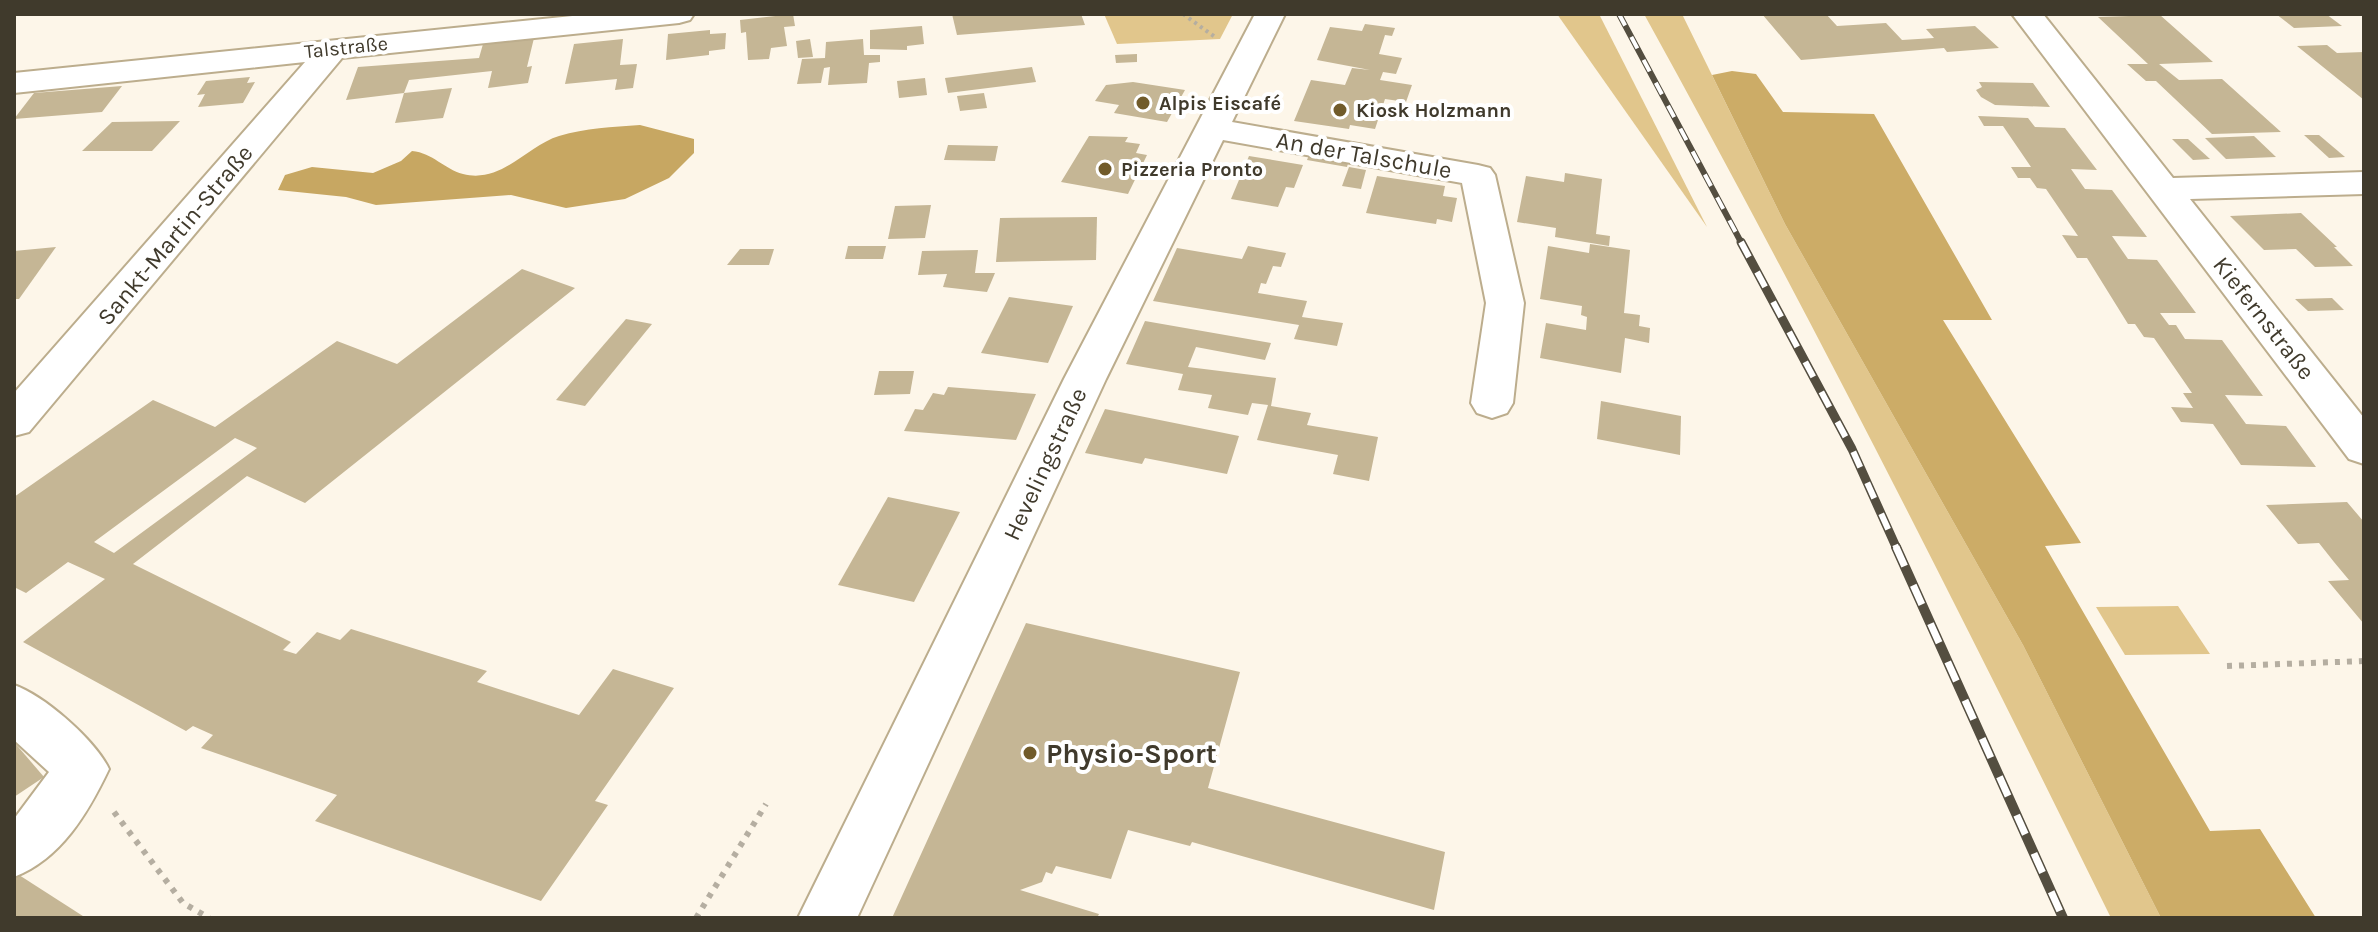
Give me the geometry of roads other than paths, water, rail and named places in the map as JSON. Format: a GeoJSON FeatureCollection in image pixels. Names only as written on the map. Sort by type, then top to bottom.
{"type":"FeatureCollection","features":[{"type":"Feature","properties":{"kind":"street","name":"Talstraße"},"geometry":{"type":"LineString","coordinates":[[14,83],[679,14]]}},
{"type":"Feature","properties":{"kind":"street","name":"Hevelingstraße"},"geometry":{"type":"LineString","coordinates":[[827,918],[1085,379],[1270,14]]}},
{"type":"Feature","properties":{"kind":"street","name":"Kiefernstraße"},"geometry":{"type":"LineString","coordinates":[[2027,14],[2364,448]]}},
{"type":"Feature","properties":{"kind":"street","name":"Sankt-Martin-Straße"},"geometry":{"type":"LineString","coordinates":[[14,421],[334,48]]}},
{"type":"Feature","properties":{"kind":"street","name":"An der Talschule"},"geometry":{"type":"LineString","coordinates":[[1211,128],[1478,175],[1505,303],[1492,403]]}},
{"type":"Feature","properties":{"kind":"street"},"geometry":{"type":"LineString","coordinates":[[2165,189],[2364,183]]}},
{"type":"Feature","properties":{"kind":"street"},"geometry":{"type":"LineString","coordinates":[[14,707],[82,769],[38,834],[14,851]]}},
{"type":"Feature","properties":{"kind":"railway"},"geometry":{"type":"LineString","coordinates":[[1619,14],[1742,244]]}},
{"type":"Feature","properties":{"kind":"railway"},"geometry":{"type":"LineString","coordinates":[[1741,242],[1852,449],[1897,549]]}},
{"type":"Feature","properties":{"kind":"railway"},"geometry":{"type":"LineString","coordinates":[[1896,547],[2063,918]]}},
{"type":"Feature","properties":{"kind":"place","name":"Alpis Eiscafé"},"geometry":{"type":"Point","coordinates":[1143,103]}},
{"type":"Feature","properties":{"kind":"place","name":"Kiosk Holzmann"},"geometry":{"type":"Point","coordinates":[1340,110]}},
{"type":"Feature","properties":{"kind":"place","name":"Pizzeria Pronto"},"geometry":{"type":"Point","coordinates":[1105,169]}},
{"type":"Feature","properties":{"kind":"place","name":"Physio-Sport"},"geometry":{"type":"Point","coordinates":[1030,753]}}]}
